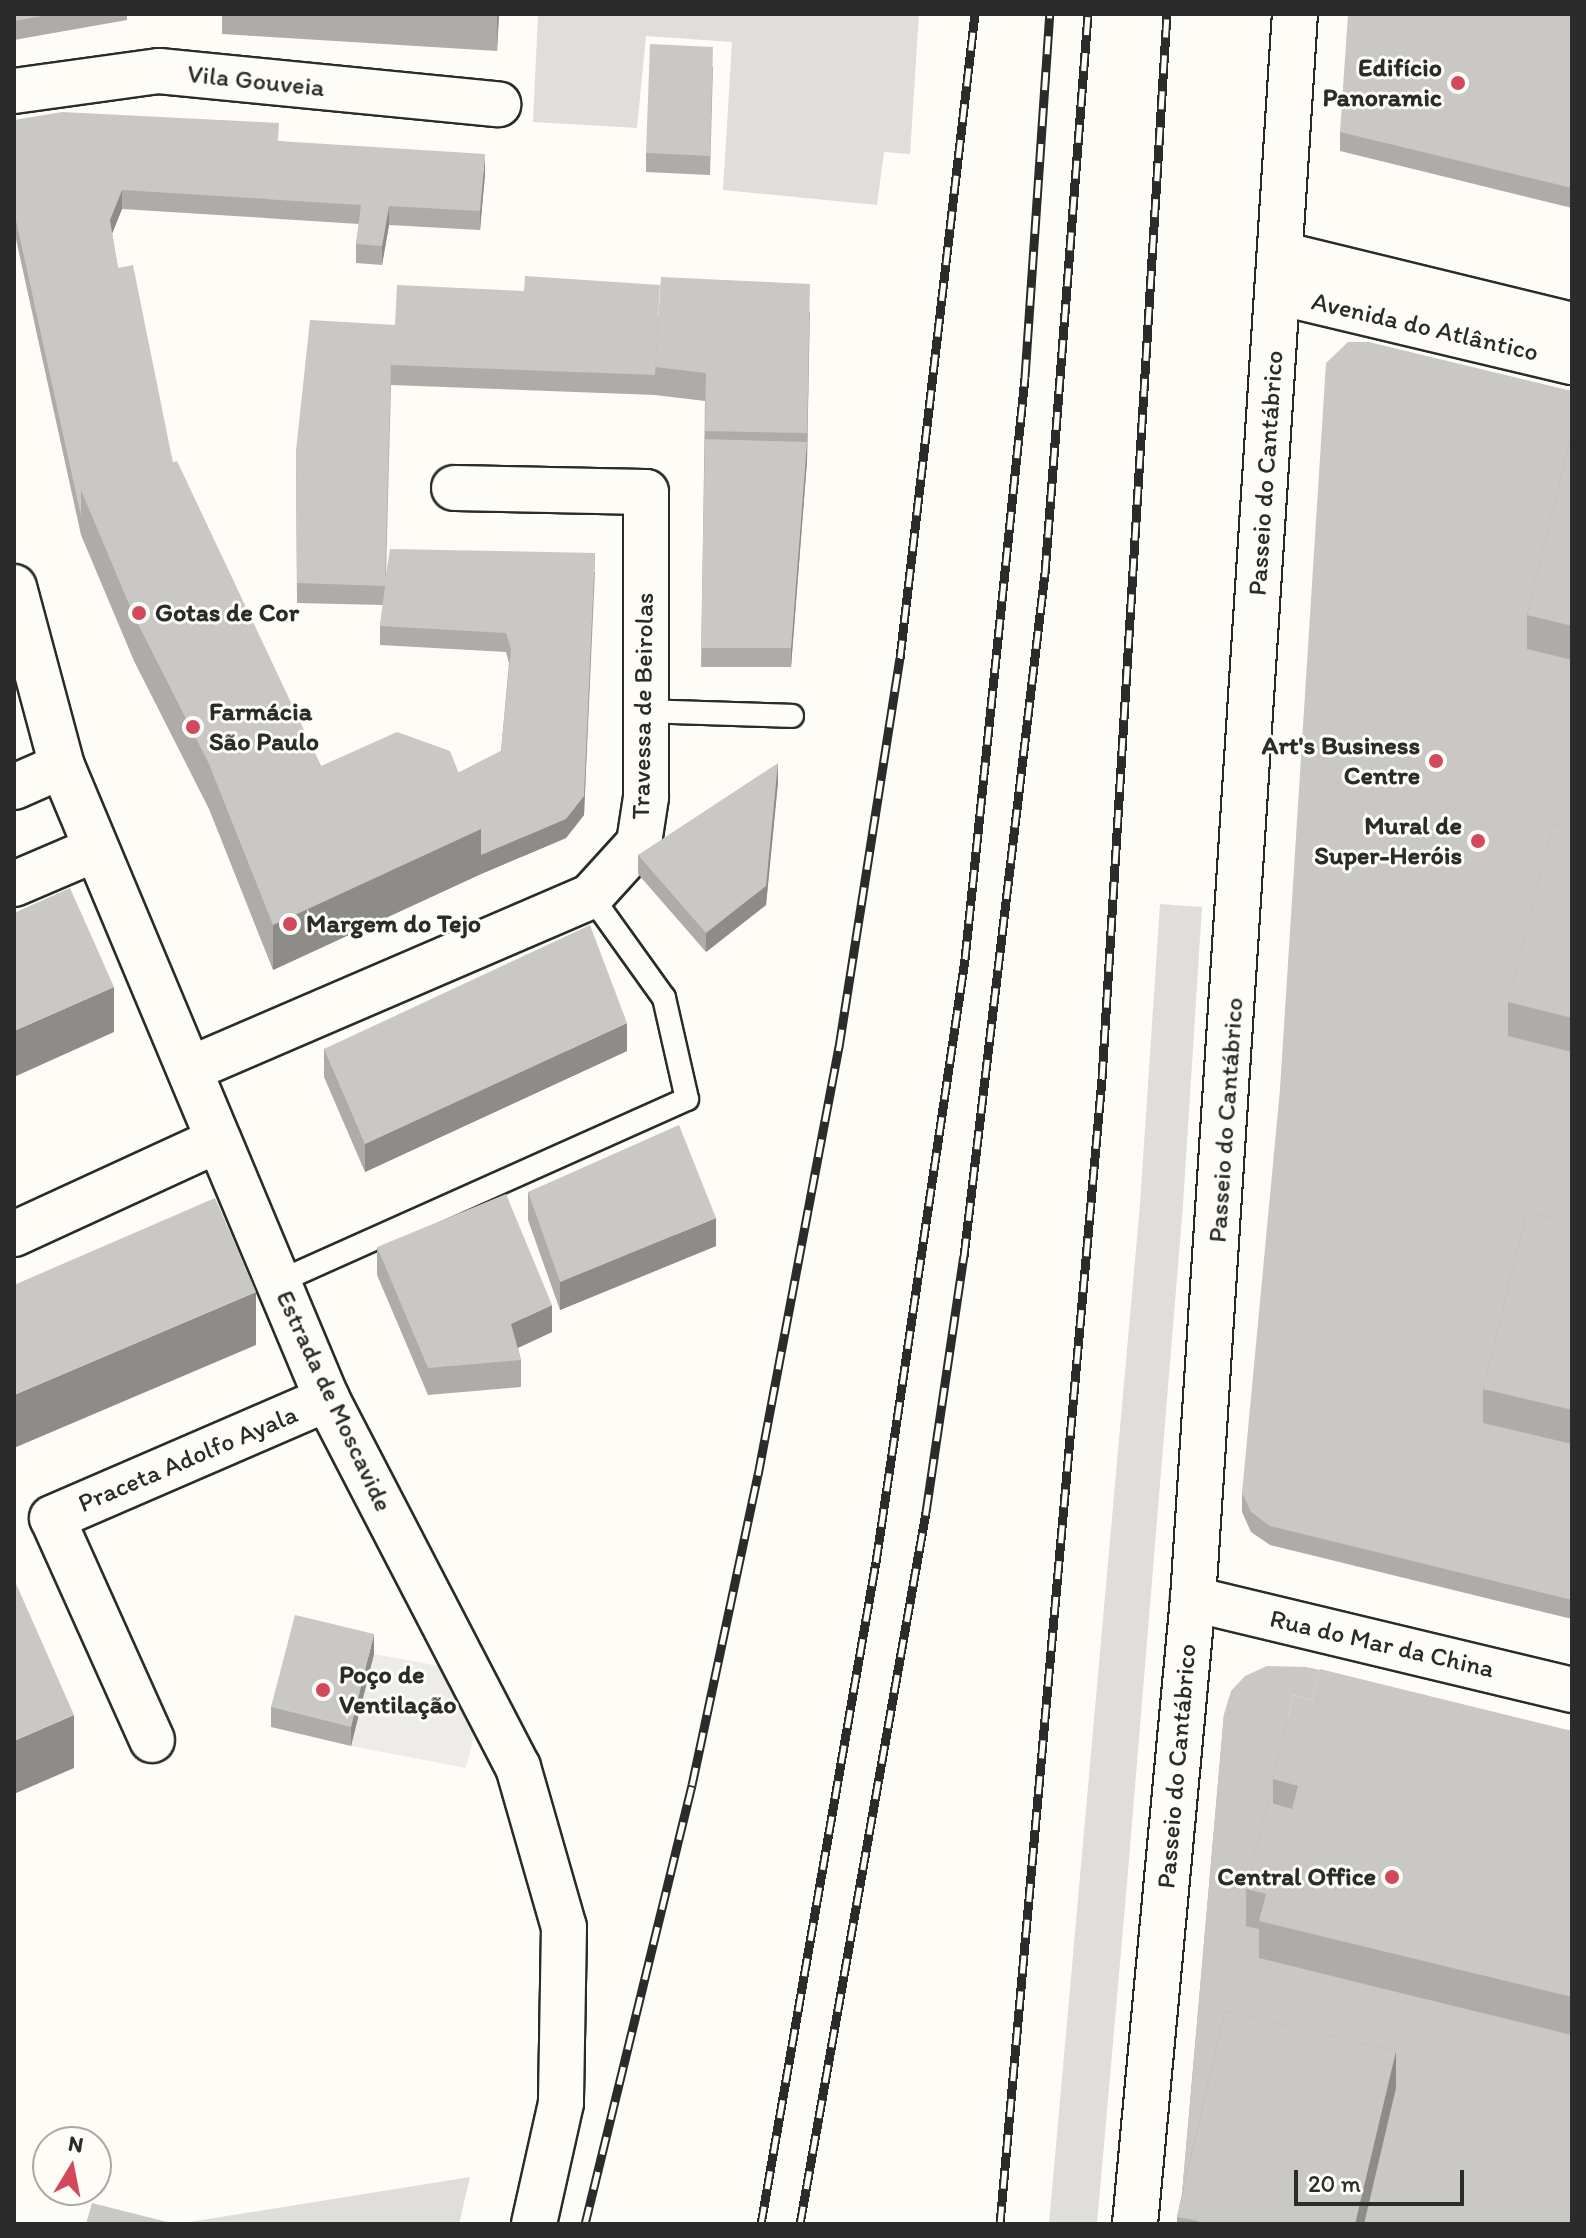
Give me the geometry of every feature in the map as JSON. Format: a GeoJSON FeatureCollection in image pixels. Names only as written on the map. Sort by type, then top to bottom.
{"type":"FeatureCollection","features":[{"type":"Feature","properties":{"kind":"street","name":"Passeio do Cantábrico"},"geometry":{"type":"LineString","coordinates":[[1135,2224],[1193,1599],[1295,14]]}},
{"type":"Feature","properties":{"kind":"street","name":"Vila Gouveia"},"geometry":{"type":"LineString","coordinates":[[14,91],[159,71],[498,104]]}},
{"type":"Feature","properties":{"kind":"street","name":"Avenida do Atlântico"},"geometry":{"type":"LineString","coordinates":[[1279,273],[1572,325]]}},
{"type":"Feature","properties":{"kind":"street","name":"Avenida do Atlântico"},"geometry":{"type":"LineString","coordinates":[[1279,273],[1572,362]]}},
{"type":"Feature","properties":{"kind":"street","name":"Travessa de Beirolas"},"geometry":{"type":"LineString","coordinates":[[190,1069],[591,896],[639,843],[646,797],[646,492],[454,488]]}},
{"type":"Feature","properties":{"kind":"street","name":"Estrada de Moscavide"},"geometry":{"type":"LineString","coordinates":[[14,587],[62,766],[327,1399],[518,1767],[564,1927],[561,2103],[534,2224]]}},
{"type":"Feature","properties":{"kind":"street"},"geometry":{"type":"LineString","coordinates":[[14,787],[62,766]]}},
{"type":"Feature","properties":{"kind":"street"},"geometry":{"type":"LineString","coordinates":[[14,884],[96,849]]}},
{"type":"Feature","properties":{"kind":"street"},"geometry":{"type":"LineString","coordinates":[[14,1234],[218,1140]]}},
{"type":"Feature","properties":{"kind":"street","name":"Praceta Adolfo Ayala"},"geometry":{"type":"LineString","coordinates":[[152,1740],[52,1518],[327,1399]]}},
{"type":"Feature","properties":{"kind":"street","name":"Rua do Mar da China"},"geometry":{"type":"LineString","coordinates":[[1193,1599],[1572,1690]]}},
{"type":"Feature","properties":{"kind":"lane"},"geometry":{"type":"LineString","coordinates":[[645,711],[792,716]]}},
{"type":"Feature","properties":{"kind":"lane"},"geometry":{"type":"LineString","coordinates":[[278,1282],[687,1099],[664,998],[591,896]]}},
{"type":"Feature","properties":{"kind":"shaded area"},"geometry":{"type":"Polygon","coordinates":[[[538,14],[919,14],[910,154],[884,152],[877,205],[723,190],[732,42],[646,36],[637,128],[533,122],[538,14]]]}},
{"type":"Feature","properties":{"kind":"shaded area"},"geometry":{"type":"Polygon","coordinates":[[[1160,904],[1202,907],[1183,1205],[1128,1872],[1097,2224],[1049,2224],[1140,1204],[1160,904]]]}},
{"type":"Feature","properties":{"kind":"shaded area"},"geometry":{"type":"Polygon","coordinates":[[[374,1654],[489,1675],[466,1768],[351,1746],[374,1654]]]}},
{"type":"Feature","properties":{"kind":"shaded area"},"geometry":{"type":"Polygon","coordinates":[[[470,2177],[459,2224],[177,2224],[470,2177]]]}},
{"type":"Feature","properties":{"kind":"building"},"geometry":{"type":"Polygon","coordinates":[[[14,14],[54,14],[14,21],[14,14]]]}},
{"type":"Feature","properties":{"kind":"building","name":"Edifício Panoramic"},"geometry":{"type":"Polygon","coordinates":[[[1348,14],[1572,14],[1572,188],[1340,132],[1348,14]]]}},
{"type":"Feature","properties":{"kind":"building"},"geometry":{"type":"Polygon","coordinates":[[[650,44],[713,47],[710,156],[646,153],[650,44]]]}},
{"type":"Feature","properties":{"kind":"building"},"geometry":{"type":"Polygon","coordinates":[[[62,112],[279,123],[278,141],[485,154],[480,211],[389,206],[382,246],[356,244],[361,205],[122,190],[110,220],[118,268],[133,265],[173,463],[81,490],[81,516],[14,211],[14,120],[62,112]]]}},
{"type":"Feature","properties":{"kind":"building"},"geometry":{"type":"Polygon","coordinates":[[[525,276],[660,285],[655,375],[391,365],[385,580],[390,549],[595,553],[584,796],[566,819],[481,855],[481,829],[458,773],[501,751],[511,649],[506,633],[380,626],[385,586],[297,583],[296,451],[310,320],[395,325],[397,285],[524,291],[525,276]]]}},
{"type":"Feature","properties":{"kind":"building"},"geometry":{"type":"Polygon","coordinates":[[[661,277],[810,284],[807,433],[705,431],[706,373],[655,367],[661,277]]]}},
{"type":"Feature","properties":{"kind":"building","name":"Art's Business Centre"},"geometry":{"type":"Polygon","coordinates":[[[1348,342],[1369,342],[1572,391],[1572,440],[1527,615],[1527,649],[1572,660],[1572,829],[1553,825],[1508,1002],[1508,1036],[1572,1052],[1572,1223],[1527,1212],[1483,1389],[1483,1423],[1572,1444],[1572,1600],[1270,1526],[1251,1512],[1242,1493],[1280,1089],[1326,363],[1348,342]]]}},
{"type":"Feature","properties":{"kind":"building"},"geometry":{"type":"Polygon","coordinates":[[[705,439],[807,442],[791,648],[701,648],[705,439]]]}},
{"type":"Feature","properties":{"kind":"building"},"geometry":{"type":"Polygon","coordinates":[[[1572,440],[1572,626],[1527,615],[1572,440]]]}},
{"type":"Feature","properties":{"kind":"building"},"geometry":{"type":"Polygon","coordinates":[[[177,461],[321,766],[397,732],[450,751],[481,829],[273,925],[209,764],[134,616],[81,490],[177,461]]]}},
{"type":"Feature","properties":{"kind":"building"},"geometry":{"type":"Polygon","coordinates":[[[778,763],[766,886],[706,933],[638,855],[778,763]]]}},
{"type":"Feature","properties":{"kind":"building"},"geometry":{"type":"Polygon","coordinates":[[[1553,825],[1572,829],[1572,1018],[1508,1002],[1553,825]]]}},
{"type":"Feature","properties":{"kind":"building"},"geometry":{"type":"Polygon","coordinates":[[[70,888],[114,987],[14,1031],[14,913],[70,888]]]}},
{"type":"Feature","properties":{"kind":"building"},"geometry":{"type":"Polygon","coordinates":[[[590,925],[627,1023],[365,1144],[324,1049],[590,925]]]}},
{"type":"Feature","properties":{"kind":"building"},"geometry":{"type":"Polygon","coordinates":[[[679,1125],[716,1218],[560,1282],[528,1192],[679,1125]]]}},
{"type":"Feature","properties":{"kind":"building"},"geometry":{"type":"Polygon","coordinates":[[[506,1194],[552,1305],[511,1324],[521,1360],[428,1368],[377,1247],[506,1194]]]}},
{"type":"Feature","properties":{"kind":"building"},"geometry":{"type":"Polygon","coordinates":[[[215,1198],[256,1292],[14,1395],[14,1285],[215,1198]]]}},
{"type":"Feature","properties":{"kind":"building"},"geometry":{"type":"Polygon","coordinates":[[[1527,1212],[1572,1223],[1572,1410],[1483,1389],[1527,1212]]]}},
{"type":"Feature","properties":{"kind":"building"},"geometry":{"type":"Polygon","coordinates":[[[14,1579],[74,1715],[14,1741],[14,1579]]]}},
{"type":"Feature","properties":{"kind":"building","name":"Poço de Ventilação"},"geometry":{"type":"Polygon","coordinates":[[[295,1615],[374,1634],[351,1727],[271,1707],[295,1615]]]}},
{"type":"Feature","properties":{"kind":"building"},"geometry":{"type":"Polygon","coordinates":[[[1267,1666],[1320,1670],[1312,1700],[1293,1695],[1273,1779],[1273,1804],[1268,1802],[1246,1889],[1246,1926],[1259,1929],[1259,1958],[1572,2035],[1572,2224],[1364,2224],[1396,2088],[1396,2051],[1225,2011],[1182,2194],[1224,1714],[1231,1691],[1245,1676],[1267,1666]]]}},
{"type":"Feature","properties":{"kind":"building","name":"Central Office"},"geometry":{"type":"Polygon","coordinates":[[[1320,1669],[1572,1731],[1572,1997],[1259,1921],[1266,1894],[1246,1889],[1268,1802],[1292,1809],[1298,1786],[1273,1779],[1293,1695],[1312,1700],[1320,1669]]]}},
{"type":"Feature","properties":{"kind":"building"},"geometry":{"type":"Polygon","coordinates":[[[1225,2011],[1396,2051],[1355,2224],[1198,2224],[1198,2221],[1177,2217],[1225,2011]]]}},
{"type":"Feature","properties":{"kind":"building"},"geometry":{"type":"Polygon","coordinates":[[[91,2206],[104,2206],[175,2224],[86,2224],[91,2206]]]}},
{"type":"Feature","properties":{"kind":"railway"},"geometry":{"type":"LineString","coordinates":[[585,2224],[692,1785],[758,1475],[839,1047],[900,658],[975,14]]}},
{"type":"Feature","properties":{"kind":"railway"},"geometry":{"type":"LineString","coordinates":[[761,2224],[876,1562],[965,959],[1025,377],[1050,14]]}},
{"type":"Feature","properties":{"kind":"railway"},"geometry":{"type":"LineString","coordinates":[[800,2224],[926,1512],[964,1256],[1045,573],[1088,14]]}},
{"type":"Feature","properties":{"kind":"railway"},"geometry":{"type":"LineString","coordinates":[[1000,2224],[1102,1079],[1167,14]]}},
{"type":"Feature","properties":{"kind":"place","name":"Edifício Panoramic"},"geometry":{"type":"Point","coordinates":[1458,83]}},
{"type":"Feature","properties":{"kind":"place","name":"Gotas de Cor"},"geometry":{"type":"Point","coordinates":[139,613]}},
{"type":"Feature","properties":{"kind":"place","name":"Farmácia São Paulo"},"geometry":{"type":"Point","coordinates":[193,727]}},
{"type":"Feature","properties":{"kind":"place","name":"Art's Business Centre"},"geometry":{"type":"Point","coordinates":[1436,761]}},
{"type":"Feature","properties":{"kind":"place","name":"Mural de Super-Heróis"},"geometry":{"type":"Point","coordinates":[1478,841]}},
{"type":"Feature","properties":{"kind":"place","name":"Margem do Tejo"},"geometry":{"type":"Point","coordinates":[290,924]}},
{"type":"Feature","properties":{"kind":"place","name":"Poço de Ventilação"},"geometry":{"type":"Point","coordinates":[323,1690]}},
{"type":"Feature","properties":{"kind":"place","name":"Central Office"},"geometry":{"type":"Point","coordinates":[1392,1877]}}]}
